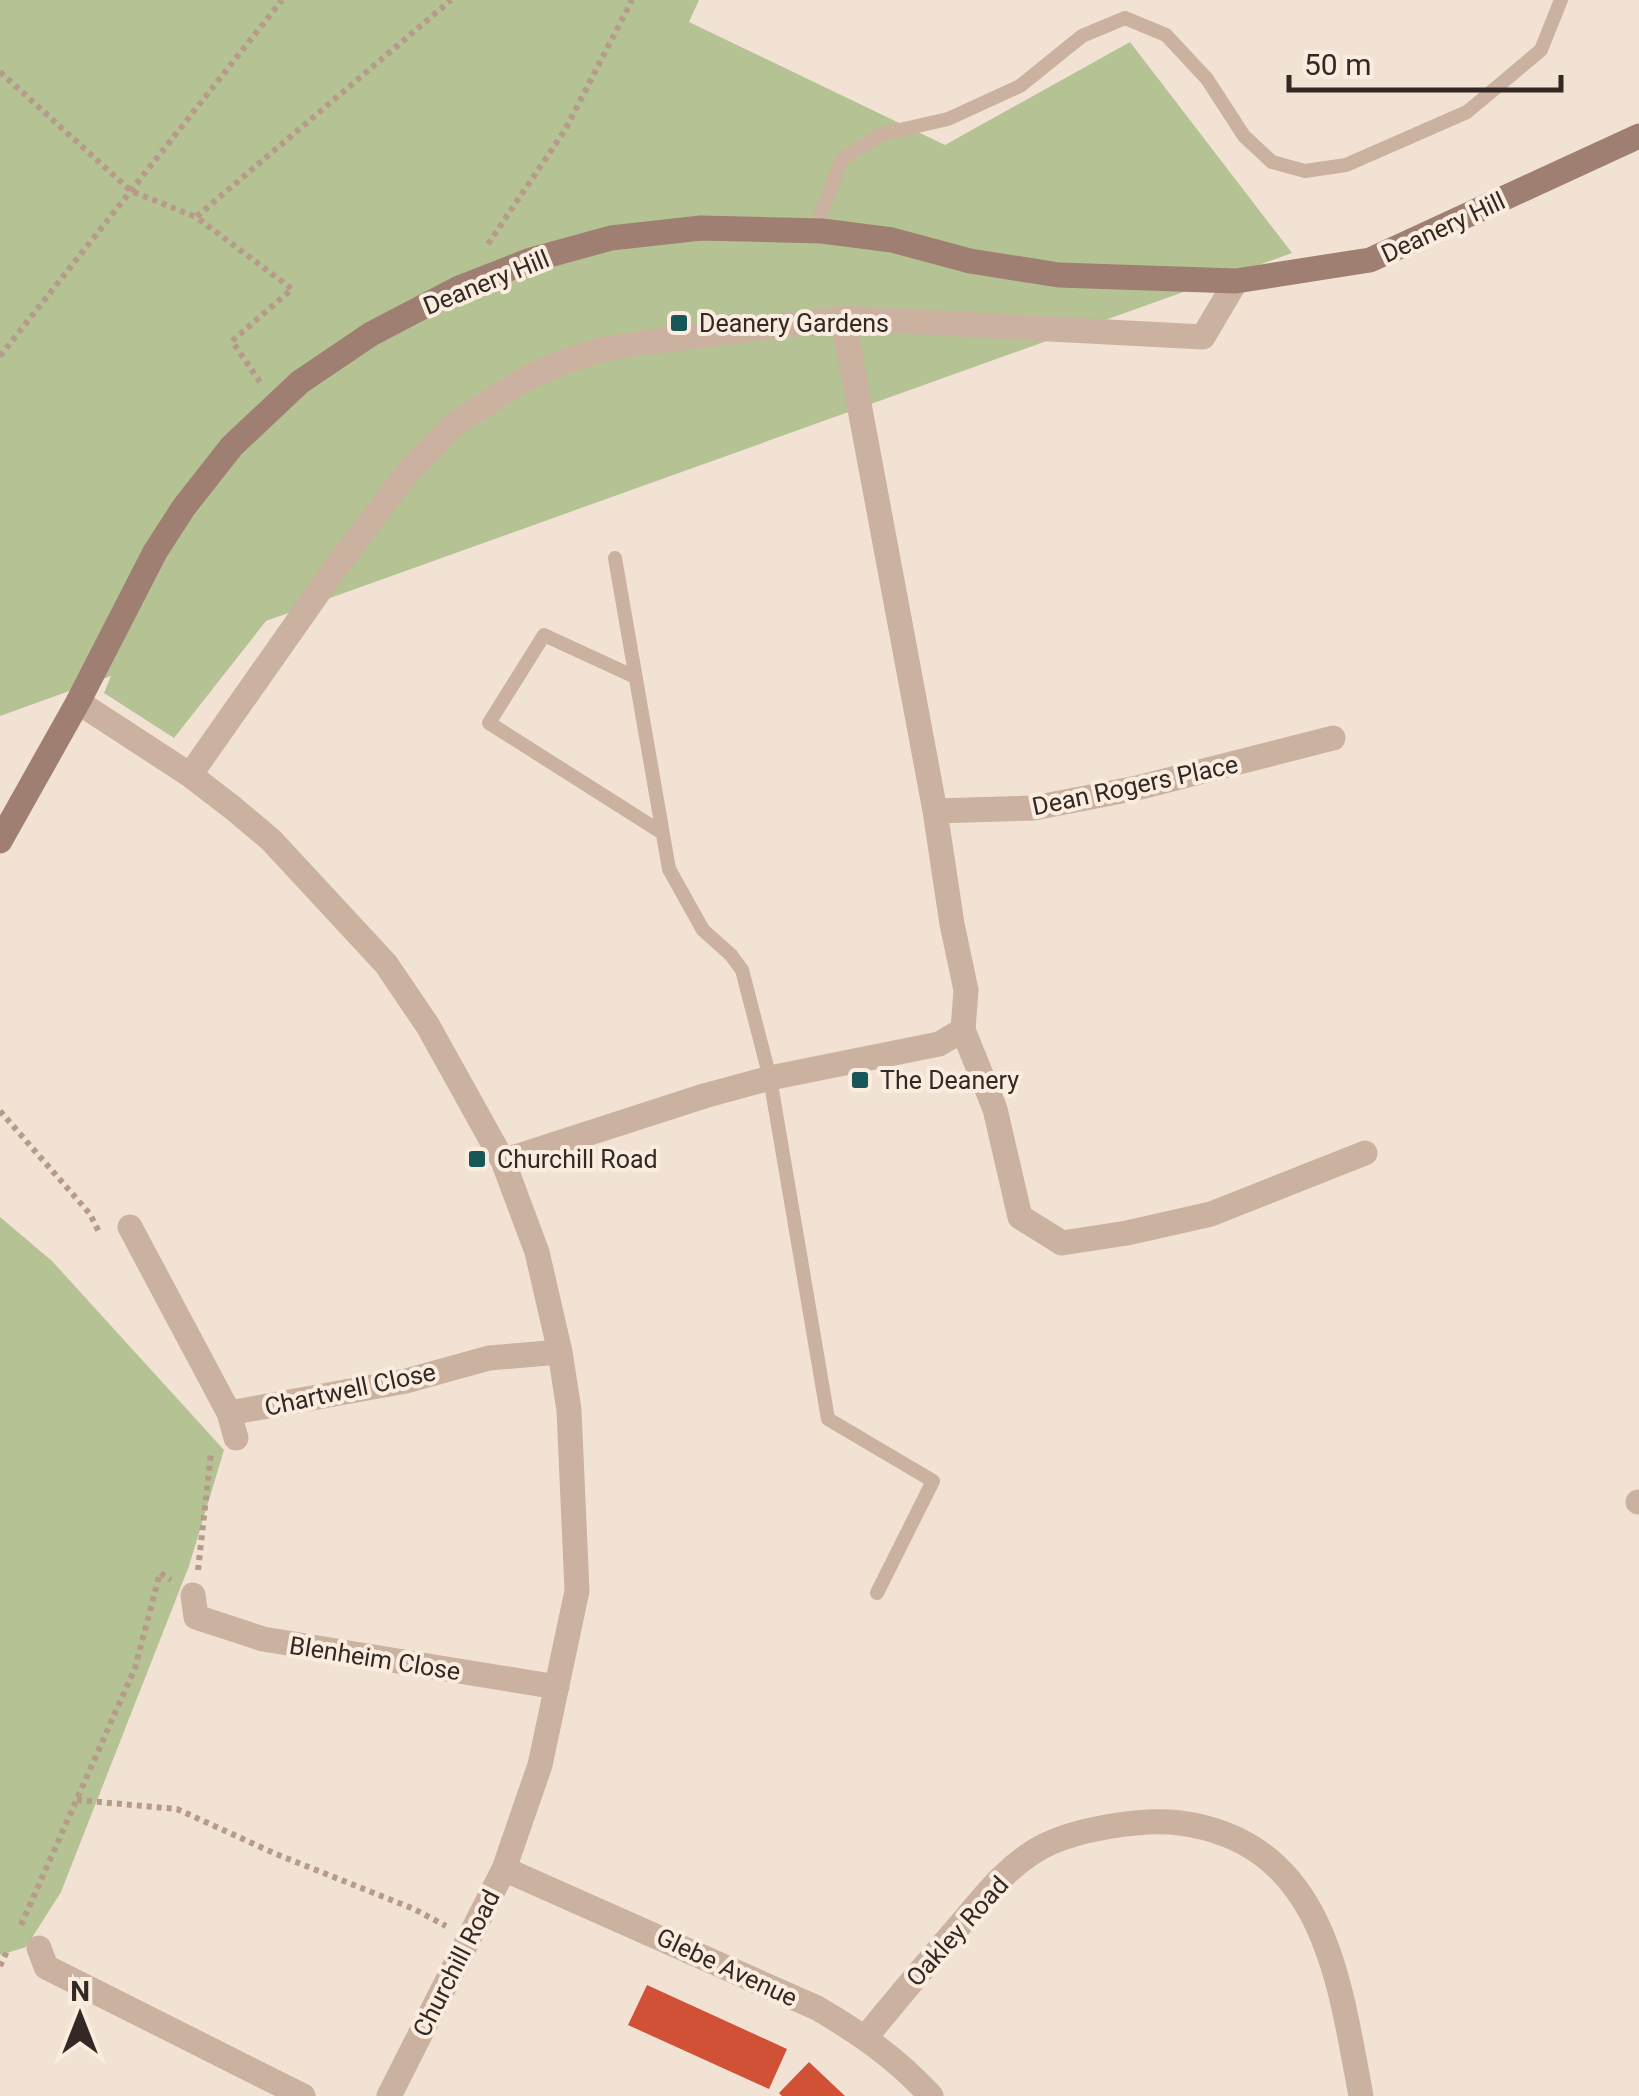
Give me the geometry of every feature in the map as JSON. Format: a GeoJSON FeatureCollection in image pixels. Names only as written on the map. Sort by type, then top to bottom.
{"type":"FeatureCollection","features":[{"type":"Feature","properties":{"kind":"main road","name":"Deanery Hill"},"geometry":{"type":"LineString","coordinates":[[0,841],[78,702],[155,552],[232,446],[300,382],[370,334],[457,289],[531,260],[611,238],[701,228],[822,231],[892,240],[970,261],[1059,275],[1236,281],[1370,260],[1639,136]]}},
{"type":"Feature","properties":{"kind":"street"},"geometry":{"type":"LineString","coordinates":[[190,775],[408,472],[456,423],[527,378],[600,350],[843,318],[1203,337],[1236,281]]}},
{"type":"Feature","properties":{"kind":"street"},"geometry":{"type":"LineString","coordinates":[[843,318],[966,990],[963,1030],[995,1109],[1020,1218],[1062,1243],[1128,1233],[1211,1214],[1365,1153]]}},
{"type":"Feature","properties":{"kind":"street","name":"Churchill Road"},"geometry":{"type":"LineString","coordinates":[[78,702],[190,775],[271,840],[386,964],[428,1026],[502,1161],[537,1252],[560,1352],[570,1410],[577,1591],[558,1687],[540,1765],[504,1869],[389,2096]]}},
{"type":"Feature","properties":{"kind":"street","name":"Dean Rogers Place"},"geometry":{"type":"LineString","coordinates":[[934,812],[1034,808],[1137,788],[1333,738]]}},
{"type":"Feature","properties":{"kind":"street"},"geometry":{"type":"LineString","coordinates":[[502,1161],[598,1128],[770,1078],[939,1044],[963,1030]]}},
{"type":"Feature","properties":{"kind":"street","name":"Chartwell Close"},"geometry":{"type":"LineString","coordinates":[[130,1227],[229,1412],[406,1380],[489,1358],[560,1352]]}},
{"type":"Feature","properties":{"kind":"street"},"geometry":{"type":"LineString","coordinates":[[229,1412],[236,1438]]}},
{"type":"Feature","properties":{"kind":"street","name":"Blenheim Close"},"geometry":{"type":"LineString","coordinates":[[192,1612],[262,1639],[558,1687]]}},
{"type":"Feature","properties":{"kind":"street","name":"Oakley Road"},"geometry":{"type":"LineString","coordinates":[[866,2037],[992,1884],[1041,1847],[1152,1819],[1197,1825],[1242,1840],[1287,1874],[1322,1934],[1340,1988],[1360,2096]]}},
{"type":"Feature","properties":{"kind":"street","name":"Glebe Avenue"},"geometry":{"type":"LineString","coordinates":[[504,1869],[753,1978],[866,2037],[906,2069],[931,2096]]}},
{"type":"Feature","properties":{"kind":"street"},"geometry":{"type":"LineString","coordinates":[[40,1948],[46,1967],[303,2096]]}},
{"type":"Feature","properties":{"kind":"lane"},"geometry":{"type":"LineString","coordinates":[[822,231],[821,214],[842,159],[882,134],[948,119],[1020,86],[1082,36],[1125,18],[1166,35],[1207,79],[1244,136],[1272,162],[1305,171],[1346,165],[1467,112],[1541,50],[1561,0]]}},
{"type":"Feature","properties":{"kind":"lane"},"geometry":{"type":"LineString","coordinates":[[615,558],[669,870],[703,930],[731,954],[742,970],[770,1078],[828,1419],[933,1481],[878,1593]]}},
{"type":"Feature","properties":{"kind":"lane"},"geometry":{"type":"LineString","coordinates":[[635,677],[544,635],[489,723],[661,832]]}},
{"type":"Feature","properties":{"kind":"path"},"geometry":{"type":"LineString","coordinates":[[0,356],[282,0]]}},
{"type":"Feature","properties":{"kind":"path"},"geometry":{"type":"LineString","coordinates":[[196,217],[451,0]]}},
{"type":"Feature","properties":{"kind":"path"},"geometry":{"type":"LineString","coordinates":[[457,289],[564,130],[632,0]]}},
{"type":"Feature","properties":{"kind":"path"},"geometry":{"type":"LineString","coordinates":[[0,72],[131,191],[196,217],[292,289],[232,341],[276,405]]}},
{"type":"Feature","properties":{"kind":"path"},"geometry":{"type":"LineString","coordinates":[[0,1111],[90,1214],[107,1248]]}},
{"type":"Feature","properties":{"kind":"path"},"geometry":{"type":"LineString","coordinates":[[192,1612],[211,1453],[203,1436]]}},
{"type":"Feature","properties":{"kind":"path"},"geometry":{"type":"LineString","coordinates":[[19,1928],[135,1668],[160,1573],[192,1612]]}},
{"type":"Feature","properties":{"kind":"path"},"geometry":{"type":"LineString","coordinates":[[77,1800],[176,1810],[414,1908],[468,1939]]}},
{"type":"Feature","properties":{"kind":"path"},"geometry":{"type":"LineString","coordinates":[[0,1966],[13,1940]]}},
{"type":"Feature","properties":{"kind":"green space"},"geometry":{"type":"Polygon","coordinates":[[[0,0],[699,0],[689,22],[945,145],[1130,42],[1292,253],[266,621],[174,738],[104,693],[111,676],[0,716],[0,0]]]}},
{"type":"Feature","properties":{"kind":"green space"},"geometry":{"type":"Polygon","coordinates":[[[0,1217],[52,1261],[224,1450],[189,1566],[61,1892],[26,1947],[0,1955],[0,1217]]]}},
{"type":"Feature","properties":{"kind":"building"},"geometry":{"type":"Polygon","coordinates":[[[647,1985],[787,2049],[769,2089],[628,2025],[647,1985]]]}},
{"type":"Feature","properties":{"kind":"building"},"geometry":{"type":"Polygon","coordinates":[[[809,2062],[845,2096],[782,2096],[779,2093],[809,2062]]]}},
{"type":"Feature","properties":{"kind":"place","name":"Deanery Gardens"},"geometry":{"type":"Point","coordinates":[679,323]}},
{"type":"Feature","properties":{"kind":"place","name":"The Deanery"},"geometry":{"type":"Point","coordinates":[860,1080]}},
{"type":"Feature","properties":{"kind":"place","name":"Churchill Road"},"geometry":{"type":"Point","coordinates":[477,1159]}}]}
